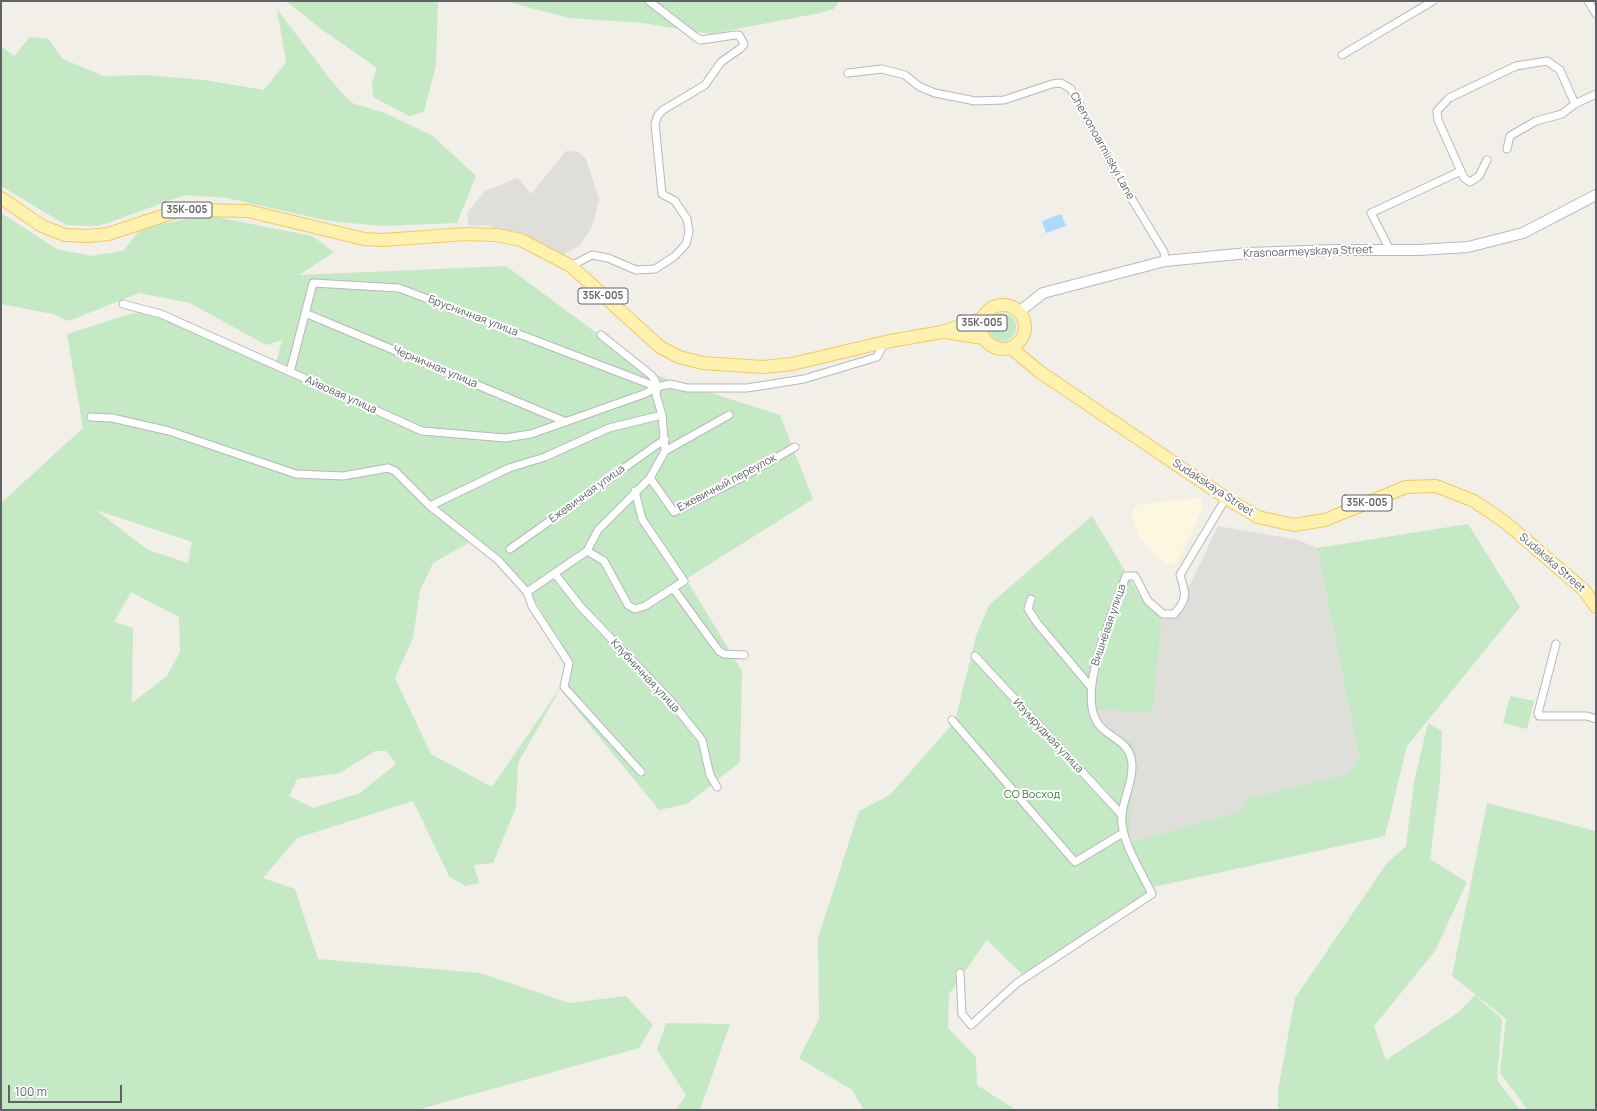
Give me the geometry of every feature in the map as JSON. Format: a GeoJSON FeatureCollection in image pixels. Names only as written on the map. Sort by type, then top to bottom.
{"type":"FeatureCollection","features":[{"type":"Feature","properties":{"kind":"main road","name":"Krasnoarmeyskaya Street"},"geometry":{"type":"LineString","coordinates":[[1019,312],[1042,293],[1165,261],[1248,253],[1468,247],[1523,233],[1596,195]]}},
{"type":"Feature","properties":{"kind":"main road","name":"35К-005"},"geometry":{"type":"LineString","coordinates":[[1,198],[42,226],[65,234],[88,236],[108,234],[178,211],[202,210],[248,211],[364,239],[383,240],[466,234],[496,235],[521,240],[571,266],[660,347],[679,357],[704,363],[763,367],[818,359],[885,342],[942,332],[983,318],[992,308],[1006,305],[1019,312],[1025,325],[1022,339],[1011,348],[1000,349],[990,346],[983,338],[981,328],[983,318]]}},
{"type":"Feature","properties":{"kind":"main road","name":"35К-005"},"geometry":{"type":"LineString","coordinates":[[942,332],[983,338]]}},
{"type":"Feature","properties":{"kind":"main road","name":"Sudakskaya Street"},"geometry":{"type":"LineString","coordinates":[[1011,348],[1040,372],[1226,498],[1258,517],[1294,525],[1325,520],[1406,487],[1436,486],[1474,501],[1505,522],[1584,590],[1596,606]]}},
{"type":"Feature","properties":{"kind":"street"},"geometry":{"type":"LineString","coordinates":[[571,266],[592,255],[608,258],[636,270],[655,269],[675,256],[686,244],[689,232],[687,219],[676,201],[662,194],[655,124],[658,115],[686,95],[704,86],[721,62],[741,48],[744,44],[739,35],[701,40],[696,38],[649,1]]}},
{"type":"Feature","properties":{"kind":"street"},"geometry":{"type":"LineString","coordinates":[[1342,55],[1433,1]]}},
{"type":"Feature","properties":{"kind":"street"},"geometry":{"type":"LineString","coordinates":[[1588,1],[1596,14]]}},
{"type":"Feature","properties":{"kind":"street"},"geometry":{"type":"LineString","coordinates":[[1487,160],[1479,176],[1470,182],[1464,178],[1438,120],[1437,111],[1449,98],[1516,66],[1547,61],[1560,70],[1575,104]]}},
{"type":"Feature","properties":{"kind":"street","name":"Chervonoarmiiskyi Lane"},"geometry":{"type":"LineString","coordinates":[[848,73],[882,69],[904,75],[920,87],[935,93],[975,101],[1004,100],[1052,84],[1061,83],[1066,85],[1071,89],[1116,173],[1164,252],[1165,261]]}},
{"type":"Feature","properties":{"kind":"street"},"geometry":{"type":"LineString","coordinates":[[1507,149],[1510,136],[1536,121],[1562,114],[1575,104],[1596,94]]}},
{"type":"Feature","properties":{"kind":"street"},"geometry":{"type":"LineString","coordinates":[[1390,250],[1371,213],[1461,171]]}},
{"type":"Feature","properties":{"kind":"street","name":"Брусничная улица"},"geometry":{"type":"LineString","coordinates":[[305,313],[313,283],[399,288],[656,387]]}},
{"type":"Feature","properties":{"kind":"street","name":"Айвовая улица"},"geometry":{"type":"LineString","coordinates":[[123,304],[161,314],[422,431],[505,438],[531,434],[644,394],[656,387]]}},
{"type":"Feature","properties":{"kind":"street"},"geometry":{"type":"LineString","coordinates":[[290,372],[305,313]]}},
{"type":"Feature","properties":{"kind":"street","name":"Черничная улица"},"geometry":{"type":"LineString","coordinates":[[305,313],[566,422]]}},
{"type":"Feature","properties":{"kind":"street"},"geometry":{"type":"LineString","coordinates":[[528,592],[587,551],[598,530],[650,478],[665,451],[662,415],[656,395],[655,380],[651,375],[601,335]]}},
{"type":"Feature","properties":{"kind":"street"},"geometry":{"type":"LineString","coordinates":[[656,387],[670,384],[687,388],[747,388],[804,379],[877,357],[885,342]]}},
{"type":"Feature","properties":{"kind":"street"},"geometry":{"type":"LineString","coordinates":[[430,506],[509,468],[545,457],[609,428],[662,415]]}},
{"type":"Feature","properties":{"kind":"street"},"geometry":{"type":"LineString","coordinates":[[665,451],[729,415]]}},
{"type":"Feature","properties":{"kind":"street"},"geometry":{"type":"LineString","coordinates":[[91,417],[112,418],[169,431],[296,474],[343,476],[388,468],[395,471],[430,506],[498,560],[528,592],[532,606],[569,663],[564,687],[641,772]]}},
{"type":"Feature","properties":{"kind":"street","name":"Ежевичная улица"},"geometry":{"type":"LineString","coordinates":[[510,549],[665,439]]}},
{"type":"Feature","properties":{"kind":"street","name":"Ежевичный переулок"},"geometry":{"type":"LineString","coordinates":[[650,478],[674,512],[739,479],[795,447]]}},
{"type":"Feature","properties":{"kind":"street"},"geometry":{"type":"LineString","coordinates":[[587,551],[604,561],[628,605],[635,609],[645,606],[684,581],[642,519],[635,492]]}},
{"type":"Feature","properties":{"kind":"street","name":"Вишнёвая улица"},"geometry":{"type":"LineString","coordinates":[[1123,833],[1122,815],[1130,787],[1132,765],[1130,751],[1097,723],[1093,710],[1091,686],[1096,661],[1126,576],[1135,576],[1148,601],[1163,614],[1174,614],[1182,605],[1186,592],[1180,575],[1226,498]]}},
{"type":"Feature","properties":{"kind":"street","name":"Клубничная улица"},"geometry":{"type":"LineString","coordinates":[[555,574],[581,607],[670,700],[702,740],[710,775],[717,787]]}},
{"type":"Feature","properties":{"kind":"street"},"geometry":{"type":"LineString","coordinates":[[673,588],[719,651],[724,654],[744,655]]}},
{"type":"Feature","properties":{"kind":"street"},"geometry":{"type":"LineString","coordinates":[[1031,598],[1028,609],[1038,624],[1091,686]]}},
{"type":"Feature","properties":{"kind":"street"},"geometry":{"type":"LineString","coordinates":[[1556,644],[1538,713],[1539,716],[1587,716],[1596,719]]}},
{"type":"Feature","properties":{"kind":"street","name":"Изумрудная улица"},"geometry":{"type":"LineString","coordinates":[[975,656],[1122,815]]}},
{"type":"Feature","properties":{"kind":"street"},"geometry":{"type":"LineString","coordinates":[[952,720],[1075,862],[1123,833],[1152,894],[1017,983],[971,1025],[962,1014],[960,973]]}},
{"type":"Feature","properties":{"kind":"shaded area"},"geometry":{"type":"Polygon","coordinates":[[[566,151],[578,152],[586,159],[599,199],[593,225],[579,246],[559,257],[488,225],[469,226],[467,213],[485,191],[518,178],[531,194],[566,151]]]}},
{"type":"Feature","properties":{"kind":"shaded area"},"geometry":{"type":"Polygon","coordinates":[[[1201,498],[1202,510],[1176,565],[1167,564],[1157,557],[1139,536],[1131,515],[1135,507],[1141,504],[1201,498]]]}},
{"type":"Feature","properties":{"kind":"shaded area"},"geometry":{"type":"Polygon","coordinates":[[[1218,526],[1298,540],[1317,548],[1359,757],[1348,774],[1248,798],[1241,811],[1129,843],[1096,708],[1153,713],[1162,617],[1175,616],[1218,526]]]}},
{"type":"Feature","properties":{"kind":"green space"},"geometry":{"type":"Polygon","coordinates":[[[286,1],[438,1],[436,65],[424,112],[409,116],[373,97],[372,82],[377,68],[321,29],[286,1]]]}},
{"type":"Feature","properties":{"kind":"green space"},"geometry":{"type":"Polygon","coordinates":[[[504,1],[839,1],[834,9],[820,13],[710,34],[643,23],[569,18],[504,1]]]}},
{"type":"Feature","properties":{"kind":"green space"},"geometry":{"type":"Polygon","coordinates":[[[277,9],[333,83],[352,103],[385,113],[433,136],[476,176],[457,223],[382,226],[329,221],[227,198],[185,195],[99,226],[66,225],[1,186],[1,46],[14,56],[30,37],[48,39],[63,59],[104,76],[147,75],[204,80],[264,90],[286,62],[277,9]]]}},
{"type":"Feature","properties":{"kind":"green space"},"geometry":{"type":"Polygon","coordinates":[[[1,213],[57,249],[91,256],[123,251],[137,233],[148,227],[206,215],[312,236],[334,252],[299,275],[506,266],[652,374],[780,415],[813,499],[686,579],[742,671],[740,762],[687,804],[659,810],[560,689],[518,763],[516,807],[493,863],[474,865],[479,883],[465,886],[449,876],[413,801],[297,838],[263,878],[295,889],[318,959],[480,973],[569,1003],[626,996],[653,1025],[639,1048],[424,1108],[423,1110],[1,1110],[1,503],[83,428],[67,334],[143,310],[275,368],[282,340],[266,345],[190,303],[139,293],[69,321],[53,314],[1,304],[1,213]],[[96,510],[148,550],[188,563],[192,542],[96,510]],[[477,538],[433,563],[420,591],[413,638],[395,678],[431,754],[492,787],[560,688],[570,658],[525,585],[477,538]],[[131,592],[114,622],[133,628],[132,703],[167,676],[180,652],[179,617],[131,592]],[[375,751],[340,773],[297,779],[289,796],[313,808],[360,793],[396,764],[386,751],[375,751]]]}},
{"type":"Feature","properties":{"kind":"green space"},"geometry":{"type":"Polygon","coordinates":[[[1002,313],[1012,317],[1016,327],[1012,337],[1002,341],[992,337],[988,327],[992,317],[1002,313]]]}},
{"type":"Feature","properties":{"kind":"green space","name":"СО Восход"},"geometry":{"type":"Polygon","coordinates":[[[1092,516],[1143,601],[1162,617],[1153,713],[1096,709],[1099,723],[1134,744],[1129,843],[1241,811],[1248,798],[1348,774],[1359,757],[1317,548],[1468,524],[1520,607],[1407,746],[1385,836],[1154,887],[1028,980],[987,940],[949,994],[948,1028],[976,1057],[977,1085],[1016,1110],[864,1110],[852,1090],[799,1058],[819,1019],[818,938],[859,811],[890,795],[955,721],[976,636],[989,605],[1092,516]]]}},
{"type":"Feature","properties":{"kind":"green space"},"geometry":{"type":"Polygon","coordinates":[[[1510,696],[1534,701],[1527,729],[1503,723],[1510,696]]]}},
{"type":"Feature","properties":{"kind":"green space"},"geometry":{"type":"Polygon","coordinates":[[[1428,723],[1442,731],[1440,779],[1430,859],[1467,882],[1435,951],[1374,1026],[1386,1060],[1459,1012],[1475,995],[1502,1019],[1497,1080],[1520,1110],[1278,1110],[1278,1090],[1295,998],[1387,863],[1406,846],[1414,782],[1428,723]]]}},
{"type":"Feature","properties":{"kind":"green space"},"geometry":{"type":"Polygon","coordinates":[[[1487,803],[1596,831],[1596,1110],[1528,1110],[1500,1073],[1506,1019],[1452,976],[1487,803]]]}},
{"type":"Feature","properties":{"kind":"green space"},"geometry":{"type":"Polygon","coordinates":[[[666,1023],[730,1024],[700,1110],[676,1110],[686,1095],[657,1050],[666,1023]]]}},
{"type":"Feature","properties":{"kind":"water"},"geometry":{"type":"Polygon","coordinates":[[[1061,214],[1066,226],[1046,233],[1042,221],[1061,214]]]}}]}
